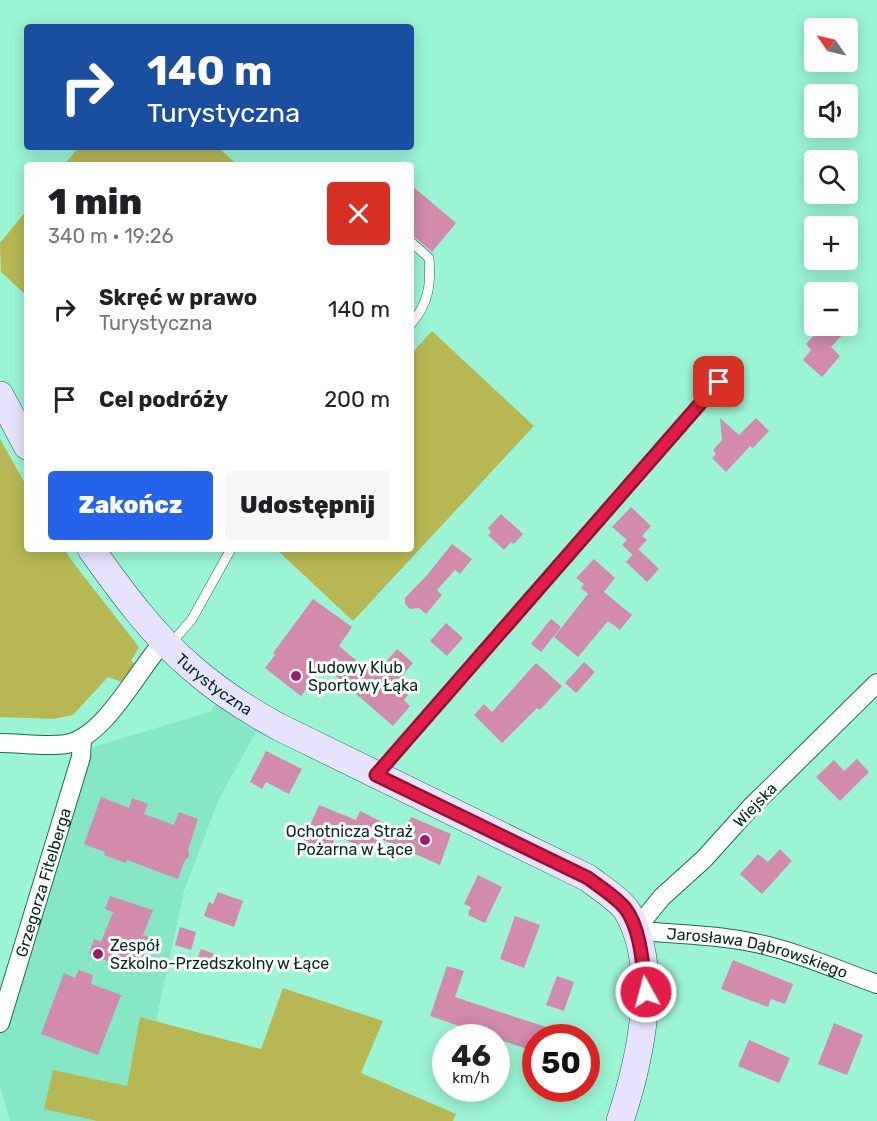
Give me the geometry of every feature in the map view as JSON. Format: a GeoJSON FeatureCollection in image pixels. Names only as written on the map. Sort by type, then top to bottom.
{"type":"FeatureCollection","features":[{"type":"Feature","properties":{"kind":"main road"},"geometry":{"type":"LineString","coordinates":[[0,395],[24,440]]}},
{"type":"Feature","properties":{"kind":"main road","name":"Turystyczna"},"geometry":{"type":"LineString","coordinates":[[93,552],[129,601],[166,644],[205,679],[249,710],[279,727],[588,878],[626,909],[641,950],[646,992],[636,1060],[620,1121]]}},
{"type":"Feature","properties":{"kind":"street"},"geometry":{"type":"LineString","coordinates":[[0,743],[64,745],[82,740],[102,723],[146,663],[166,644]]}},
{"type":"Feature","properties":{"kind":"street","name":"Wiejska"},"geometry":{"type":"LineString","coordinates":[[635,930],[662,897],[704,859],[752,807],[877,683]]}},
{"type":"Feature","properties":{"kind":"street","name":"Grzegorza Fitelberga"},"geometry":{"type":"LineString","coordinates":[[0,1023],[81,757],[82,740]]}},
{"type":"Feature","properties":{"kind":"street","name":"Jarosława Dąbrowskiego"},"geometry":{"type":"LineString","coordinates":[[635,930],[703,935],[751,942],[789,952],[877,984]]}},
{"type":"Feature","properties":{"kind":"lane"},"geometry":{"type":"LineString","coordinates":[[414,245],[429,258],[431,282],[424,304],[414,319]]}},
{"type":"Feature","properties":{"kind":"lane"},"geometry":{"type":"LineString","coordinates":[[376,775],[719,382]]}},
{"type":"Feature","properties":{"kind":"lane"},"geometry":{"type":"LineString","coordinates":[[166,644],[192,619],[229,552]]}},
{"type":"Feature","properties":{"kind":"shaded area"},"geometry":{"type":"Polygon","coordinates":[[[76,150],[220,150],[234,162],[66,162],[76,150]]]}},
{"type":"Feature","properties":{"kind":"shaded area"},"geometry":{"type":"Polygon","coordinates":[[[24,214],[24,293],[1,272],[0,243],[24,214]]]}},
{"type":"Feature","properties":{"kind":"shaded area"},"geometry":{"type":"Polygon","coordinates":[[[432,331],[534,426],[353,621],[279,552],[414,552],[414,351],[432,331]]]}},
{"type":"Feature","properties":{"kind":"shaded area"},"geometry":{"type":"Polygon","coordinates":[[[0,439],[24,482],[24,552],[66,552],[139,647],[131,661],[135,664],[122,682],[108,677],[73,715],[53,719],[0,717],[0,439]]]}},
{"type":"Feature","properties":{"kind":"shaded area","name":"Zespół Szkolno-Przedszkolny w Łące"},"geometry":{"type":"Polygon","coordinates":[[[218,701],[257,730],[218,801],[184,891],[156,1021],[140,1017],[120,1121],[10,1121],[0,1085],[0,1033],[93,747],[210,712],[218,701]]]}},
{"type":"Feature","properties":{"kind":"shaded area"},"geometry":{"type":"Polygon","coordinates":[[[283,988],[383,1021],[361,1073],[456,1114],[453,1121],[97,1121],[44,1109],[53,1070],[127,1086],[140,1017],[261,1049],[283,988]]]}},
{"type":"Feature","properties":{"kind":"building"},"geometry":{"type":"Polygon","coordinates":[[[414,188],[456,223],[432,252],[414,237],[414,188]]]}},
{"type":"Feature","properties":{"kind":"building"},"geometry":{"type":"Polygon","coordinates":[[[814,336],[841,336],[831,347],[840,356],[822,377],[803,360],[811,350],[806,344],[814,336]]]}},
{"type":"Feature","properties":{"kind":"building"},"geometry":{"type":"Polygon","coordinates":[[[720,418],[739,435],[756,418],[769,431],[753,448],[750,446],[726,472],[712,458],[716,454],[713,450],[722,440],[720,418]]]}},
{"type":"Feature","properties":{"kind":"building"},"geometry":{"type":"Polygon","coordinates":[[[631,507],[651,526],[642,536],[647,540],[633,555],[622,545],[627,540],[612,527],[631,507]]]}},
{"type":"Feature","properties":{"kind":"building"},"geometry":{"type":"Polygon","coordinates":[[[501,514],[523,534],[514,544],[511,542],[504,550],[488,535],[491,532],[488,528],[501,514]]]}},
{"type":"Feature","properties":{"kind":"building"},"geometry":{"type":"Polygon","coordinates":[[[452,544],[472,559],[460,574],[455,570],[437,590],[442,595],[426,614],[419,608],[410,609],[405,604],[405,598],[452,544]]]}},
{"type":"Feature","properties":{"kind":"building"},"geometry":{"type":"Polygon","coordinates":[[[638,549],[659,569],[647,582],[626,562],[638,549]]]}},
{"type":"Feature","properties":{"kind":"building"},"geometry":{"type":"Polygon","coordinates":[[[594,559],[615,578],[604,592],[632,615],[620,630],[608,621],[578,657],[554,637],[588,594],[581,588],[584,584],[576,578],[594,559]]]}},
{"type":"Feature","properties":{"kind":"building"},"geometry":{"type":"Polygon","coordinates":[[[313,599],[352,627],[339,646],[364,667],[368,663],[378,671],[397,649],[413,663],[395,684],[408,695],[404,700],[410,706],[393,726],[324,666],[301,696],[265,668],[275,655],[273,653],[313,599]]]}},
{"type":"Feature","properties":{"kind":"building"},"geometry":{"type":"Polygon","coordinates":[[[551,619],[561,627],[541,652],[531,644],[551,619]]]}},
{"type":"Feature","properties":{"kind":"building"},"geometry":{"type":"Polygon","coordinates":[[[446,623],[463,638],[447,656],[430,641],[446,623]]]}},
{"type":"Feature","properties":{"kind":"building"},"geometry":{"type":"Polygon","coordinates":[[[584,662],[595,672],[576,693],[565,683],[584,662]]]}},
{"type":"Feature","properties":{"kind":"building"},"geometry":{"type":"Polygon","coordinates":[[[536,663],[562,686],[540,710],[537,708],[502,743],[474,715],[484,704],[492,712],[536,663]]]}},
{"type":"Feature","properties":{"kind":"building"},"geometry":{"type":"Polygon","coordinates":[[[266,751],[302,769],[289,794],[266,782],[262,789],[250,782],[266,751]]]}},
{"type":"Feature","properties":{"kind":"building"},"geometry":{"type":"Polygon","coordinates":[[[857,759],[869,772],[840,801],[816,777],[834,760],[844,771],[857,759]]]}},
{"type":"Feature","properties":{"kind":"building"},"geometry":{"type":"Polygon","coordinates":[[[101,797],[129,808],[132,798],[148,804],[144,814],[174,825],[179,812],[198,819],[188,850],[189,856],[184,862],[178,879],[127,860],[126,863],[104,855],[105,852],[84,844],[101,797]]]}},
{"type":"Feature","properties":{"kind":"building"},"geometry":{"type":"Polygon","coordinates":[[[319,805],[356,820],[360,811],[404,833],[411,817],[451,834],[440,865],[379,838],[370,852],[336,835],[328,855],[302,844],[319,805]]]}},
{"type":"Feature","properties":{"kind":"building"},"geometry":{"type":"Polygon","coordinates":[[[780,849],[792,861],[762,894],[740,874],[758,854],[768,862],[780,849]]]}},
{"type":"Feature","properties":{"kind":"building"},"geometry":{"type":"Polygon","coordinates":[[[478,875],[502,887],[485,923],[468,915],[471,907],[464,904],[478,875]]]}},
{"type":"Feature","properties":{"kind":"building"},"geometry":{"type":"Polygon","coordinates":[[[218,892],[243,901],[234,927],[204,916],[209,902],[213,904],[218,892]]]}},
{"type":"Feature","properties":{"kind":"building"},"geometry":{"type":"Polygon","coordinates":[[[110,896],[153,910],[143,935],[149,937],[136,972],[89,954],[94,939],[101,942],[113,912],[105,909],[110,896]]]}},
{"type":"Feature","properties":{"kind":"building"},"geometry":{"type":"Polygon","coordinates":[[[515,916],[540,925],[524,968],[500,959],[515,916]]]}},
{"type":"Feature","properties":{"kind":"building"},"geometry":{"type":"Polygon","coordinates":[[[180,927],[196,932],[191,950],[175,945],[180,927]]]}},
{"type":"Feature","properties":{"kind":"building"},"geometry":{"type":"Polygon","coordinates":[[[201,949],[214,954],[209,969],[195,964],[201,949]]]}},
{"type":"Feature","properties":{"kind":"building"},"geometry":{"type":"Polygon","coordinates":[[[733,960],[793,984],[785,1004],[771,999],[768,1007],[721,989],[733,960]]]}},
{"type":"Feature","properties":{"kind":"building"},"geometry":{"type":"Polygon","coordinates":[[[447,966],[464,971],[455,997],[537,1024],[522,1024],[522,1047],[510,1043],[510,1024],[454,1024],[430,1016],[447,966]]]}},
{"type":"Feature","properties":{"kind":"building"},"geometry":{"type":"Polygon","coordinates":[[[79,970],[93,975],[91,984],[121,995],[98,1055],[41,1034],[64,973],[75,978],[79,970]]]}},
{"type":"Feature","properties":{"kind":"building"},"geometry":{"type":"Polygon","coordinates":[[[557,976],[574,982],[564,1011],[546,1005],[557,976]]]}},
{"type":"Feature","properties":{"kind":"building"},"geometry":{"type":"Polygon","coordinates":[[[834,1023],[863,1035],[847,1075],[818,1064],[834,1023]]]}},
{"type":"Feature","properties":{"kind":"building"},"geometry":{"type":"Polygon","coordinates":[[[749,1040],[790,1058],[779,1083],[738,1066],[749,1040]]]}},
{"type":"Feature","properties":{"kind":"place","name":"Ludowy Klub Sportowy Łąka"},"geometry":{"type":"Point","coordinates":[296,676]}},
{"type":"Feature","properties":{"kind":"place","name":"Ochotnicza Straż Pożarna w Łące"},"geometry":{"type":"Point","coordinates":[425,840]}},
{"type":"Feature","properties":{"kind":"place","name":"Zespół Szkolno-Przedszkolny w Łące"},"geometry":{"type":"Point","coordinates":[98,954]}},
{"type":"Feature","properties":{"kind":"route"},"geometry":{"type":"LineString","coordinates":[[646,992],[641,950],[626,909],[601,888],[588,878],[376,775],[719,382]]}}]}
